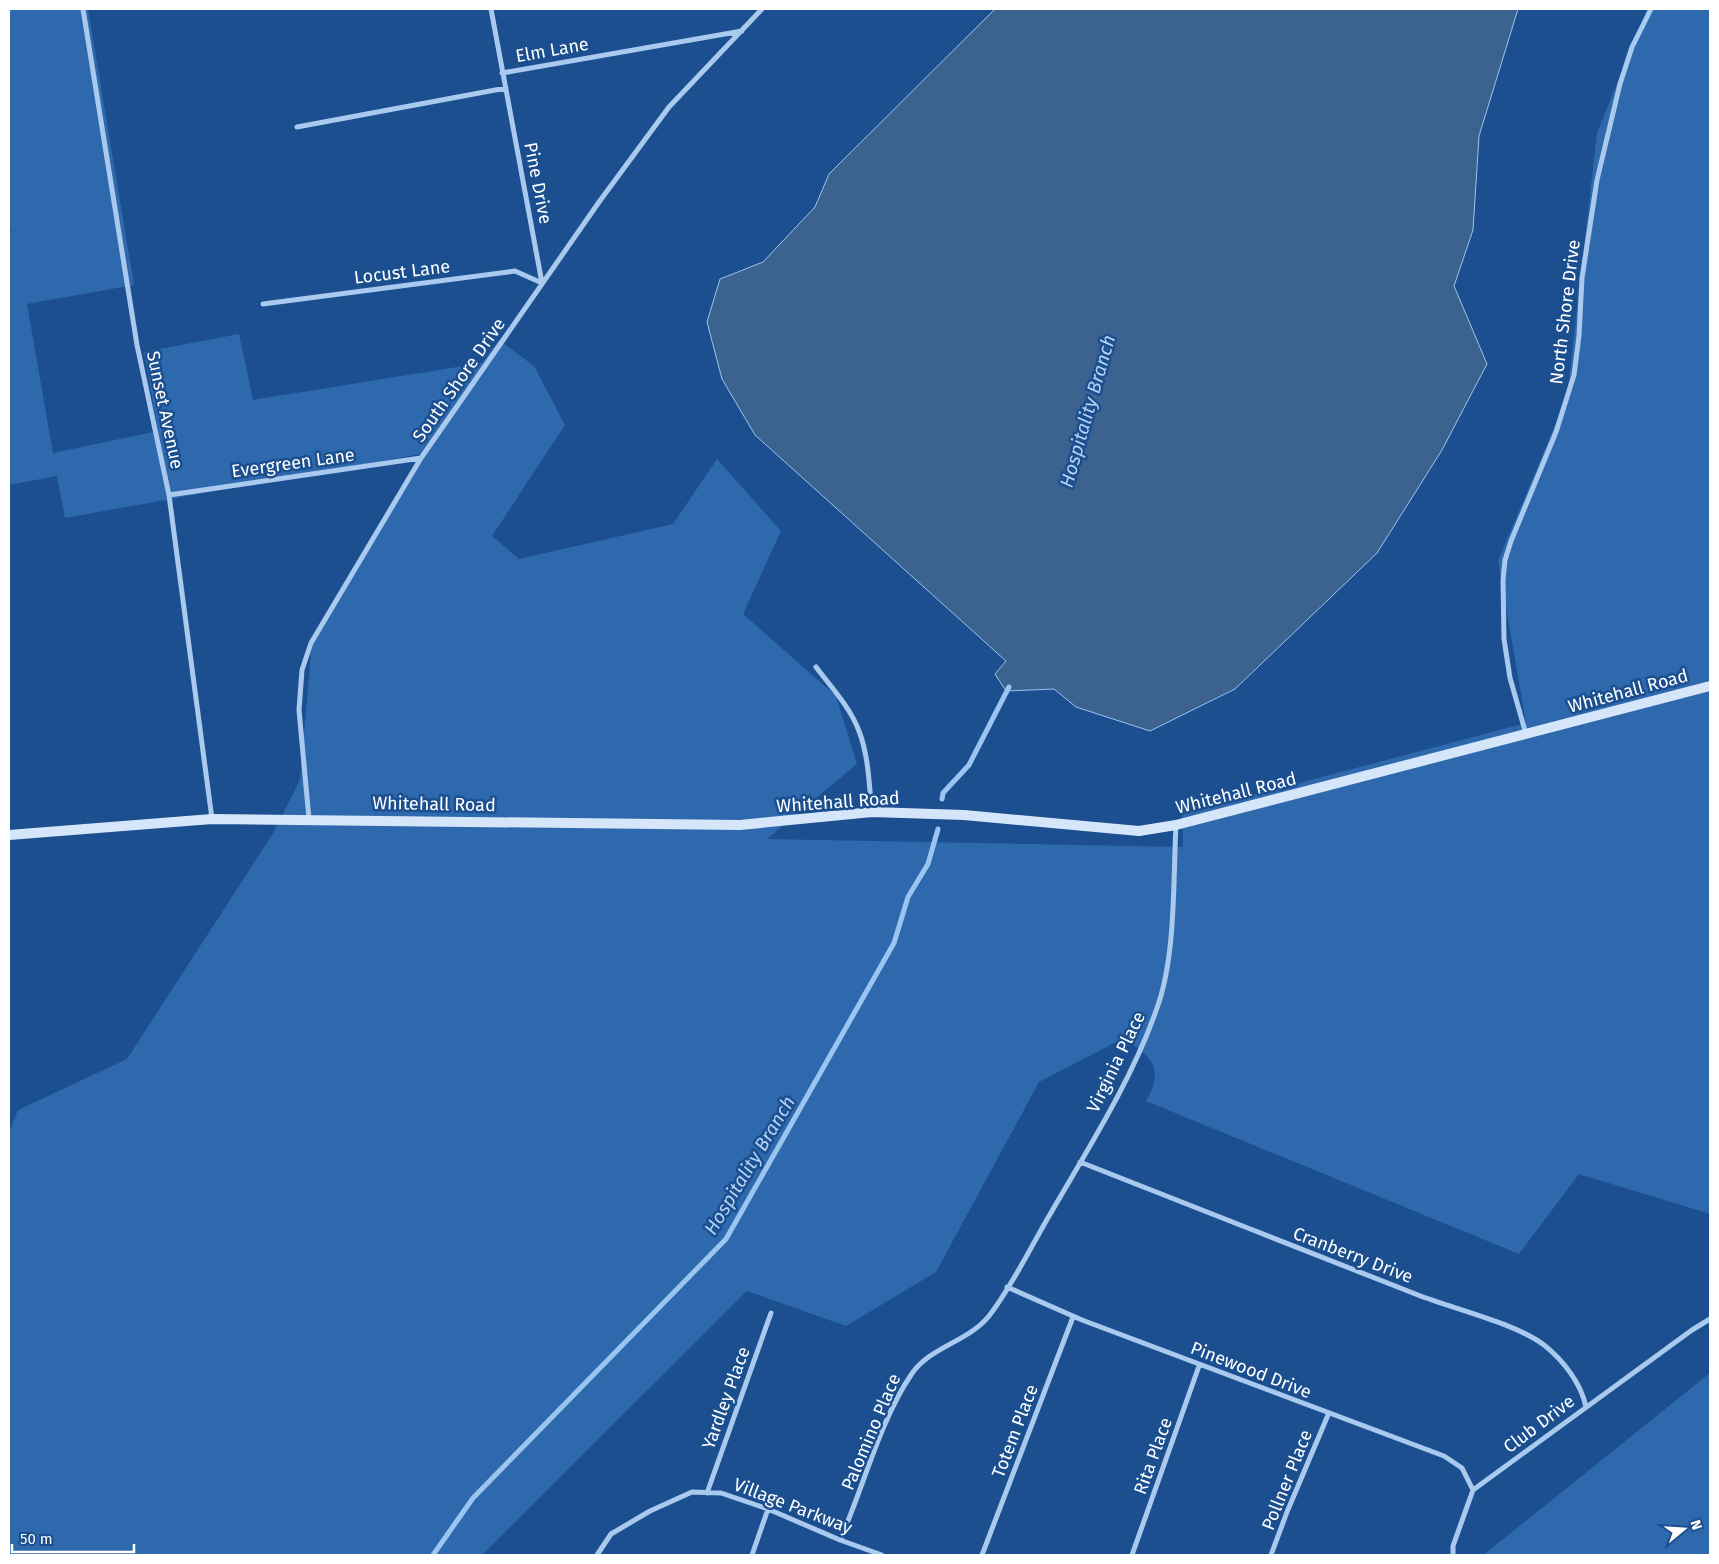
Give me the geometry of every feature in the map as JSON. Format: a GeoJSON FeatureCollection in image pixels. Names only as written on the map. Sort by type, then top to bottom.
{"type":"FeatureCollection","features":[{"type":"Feature","properties":{"kind":"street","name":"Sunset Avenue"},"geometry":{"type":"LineString","coordinates":[[83,9],[137,345],[169,496],[212,819]]}},
{"type":"Feature","properties":{"kind":"street"},"geometry":{"type":"LineString","coordinates":[[491,9],[502,72]]}},
{"type":"Feature","properties":{"kind":"street","name":"South Shore Drive"},"geometry":{"type":"LineString","coordinates":[[309,819],[299,710],[302,670],[311,643],[421,458],[542,283],[669,107],[762,9]]}},
{"type":"Feature","properties":{"kind":"street","name":"North Shore Drive"},"geometry":{"type":"LineString","coordinates":[[1526,735],[1510,678],[1505,649],[1502,599],[1505,560],[1556,432],[1571,385],[1579,336],[1582,278],[1587,238],[1607,132],[1632,47],[1652,9]]}},
{"type":"Feature","properties":{"kind":"street","name":"Elm Lane"},"geometry":{"type":"LineString","coordinates":[[297,127],[506,88],[502,72],[742,31]]}},
{"type":"Feature","properties":{"kind":"street","name":"Pine Drive"},"geometry":{"type":"LineString","coordinates":[[506,88],[542,283]]}},
{"type":"Feature","properties":{"kind":"street","name":"Locust Lane"},"geometry":{"type":"LineString","coordinates":[[263,304],[514,271],[542,283]]}},
{"type":"Feature","properties":{"kind":"street","name":"Evergreen Lane"},"geometry":{"type":"LineString","coordinates":[[169,496],[421,458]]}},
{"type":"Feature","properties":{"kind":"street"},"geometry":{"type":"LineString","coordinates":[[816,667],[848,709],[859,731],[866,754],[872,812]]}},
{"type":"Feature","properties":{"kind":"street","name":"Whitehall Road"},"geometry":{"type":"LineString","coordinates":[[9,835],[212,819],[740,825],[872,812],[964,815],[1139,831],[1176,825],[1710,686]]}},
{"type":"Feature","properties":{"kind":"street","name":"Virginia Place"},"geometry":{"type":"LineString","coordinates":[[1007,1288],[1080,1162],[1130,1070],[1158,1007],[1168,962],[1176,825]]}},
{"type":"Feature","properties":{"kind":"street","name":"Cranberry Drive"},"geometry":{"type":"LineString","coordinates":[[1080,1162],[1409,1291],[1526,1334],[1544,1345],[1560,1360],[1583,1394],[1586,1407]]}},
{"type":"Feature","properties":{"kind":"street","name":"Pinewood Drive"},"geometry":{"type":"LineString","coordinates":[[1007,1288],[1073,1317],[1200,1366],[1328,1415],[1444,1456],[1462,1468],[1473,1490]]}},
{"type":"Feature","properties":{"kind":"street","name":"Palomino Place"},"geometry":{"type":"LineString","coordinates":[[840,1540],[890,1415],[910,1376],[920,1362],[962,1338],[987,1318],[1007,1288]]}},
{"type":"Feature","properties":{"kind":"street","name":"Yardley Place"},"geometry":{"type":"LineString","coordinates":[[707,1492],[771,1313]]}},
{"type":"Feature","properties":{"kind":"street","name":"Totem Place"},"geometry":{"type":"LineString","coordinates":[[982,1555],[1073,1317]]}},
{"type":"Feature","properties":{"kind":"street","name":"Club Drive"},"geometry":{"type":"LineString","coordinates":[[1473,1490],[1622,1380],[1710,1319]]}},
{"type":"Feature","properties":{"kind":"street","name":"Rita Place"},"geometry":{"type":"LineString","coordinates":[[1132,1555],[1200,1366]]}},
{"type":"Feature","properties":{"kind":"street","name":"Pollner Place"},"geometry":{"type":"LineString","coordinates":[[1271,1555],[1286,1512],[1328,1415]]}},
{"type":"Feature","properties":{"kind":"street"},"geometry":{"type":"LineString","coordinates":[[1453,1555],[1453,1546],[1473,1490]]}},
{"type":"Feature","properties":{"kind":"street","name":"Village Parkway"},"geometry":{"type":"LineString","coordinates":[[597,1555],[612,1534],[650,1511],[692,1492],[707,1492],[721,1493],[768,1509],[840,1540],[882,1555]]}},
{"type":"Feature","properties":{"kind":"street"},"geometry":{"type":"LineString","coordinates":[[752,1555],[768,1509]]}},
{"type":"Feature","properties":{"kind":"shaded area"},"geometry":{"type":"Polygon","coordinates":[[[9,9],[88,9],[134,285],[27,304],[53,453],[158,431],[144,352],[239,334],[253,400],[482,363],[499,340],[534,366],[565,425],[492,536],[519,559],[673,524],[717,459],[781,531],[743,614],[836,696],[857,764],[767,839],[1183,847],[1182,814],[1526,723],[1498,561],[1567,397],[1597,133],[1647,9],[1710,9],[1710,1214],[1579,1174],[1519,1254],[1146,1101],[1152,1090],[1154,1080],[1155,1072],[1152,1064],[1141,1051],[1122,1039],[1039,1082],[936,1272],[846,1326],[747,1291],[482,1555],[9,1555],[9,1132],[18,1110],[127,1059],[272,835],[300,780],[312,642],[421,454],[65,518],[57,476],[9,485],[9,232],[11,232],[9,221],[9,9]]]}},
{"type":"Feature","properties":{"kind":"shaded area"},"geometry":{"type":"Polygon","coordinates":[[[1710,1373],[1710,1555],[1483,1555],[1710,1373]]]}},
{"type":"Feature","properties":{"kind":"water"},"geometry":{"type":"Polygon","coordinates":[[[995,9],[1518,9],[1479,136],[1473,230],[1454,286],[1487,364],[1442,450],[1377,553],[1235,689],[1150,731],[1076,707],[1054,689],[1006,691],[995,674],[1006,661],[755,435],[722,379],[707,322],[720,279],[763,262],[815,207],[829,174],[995,9]]]}},
{"type":"Feature","properties":{"kind":"waterway","name":"Hospitality Branch"},"geometry":{"type":"LineString","coordinates":[[942,799],[943,793],[969,765],[1009,687]]}},
{"type":"Feature","properties":{"kind":"waterway","name":"Hospitality Branch"},"geometry":{"type":"LineString","coordinates":[[433,1555],[473,1498],[726,1239],[894,943],[908,897],[928,864],[938,829]]}}]}
